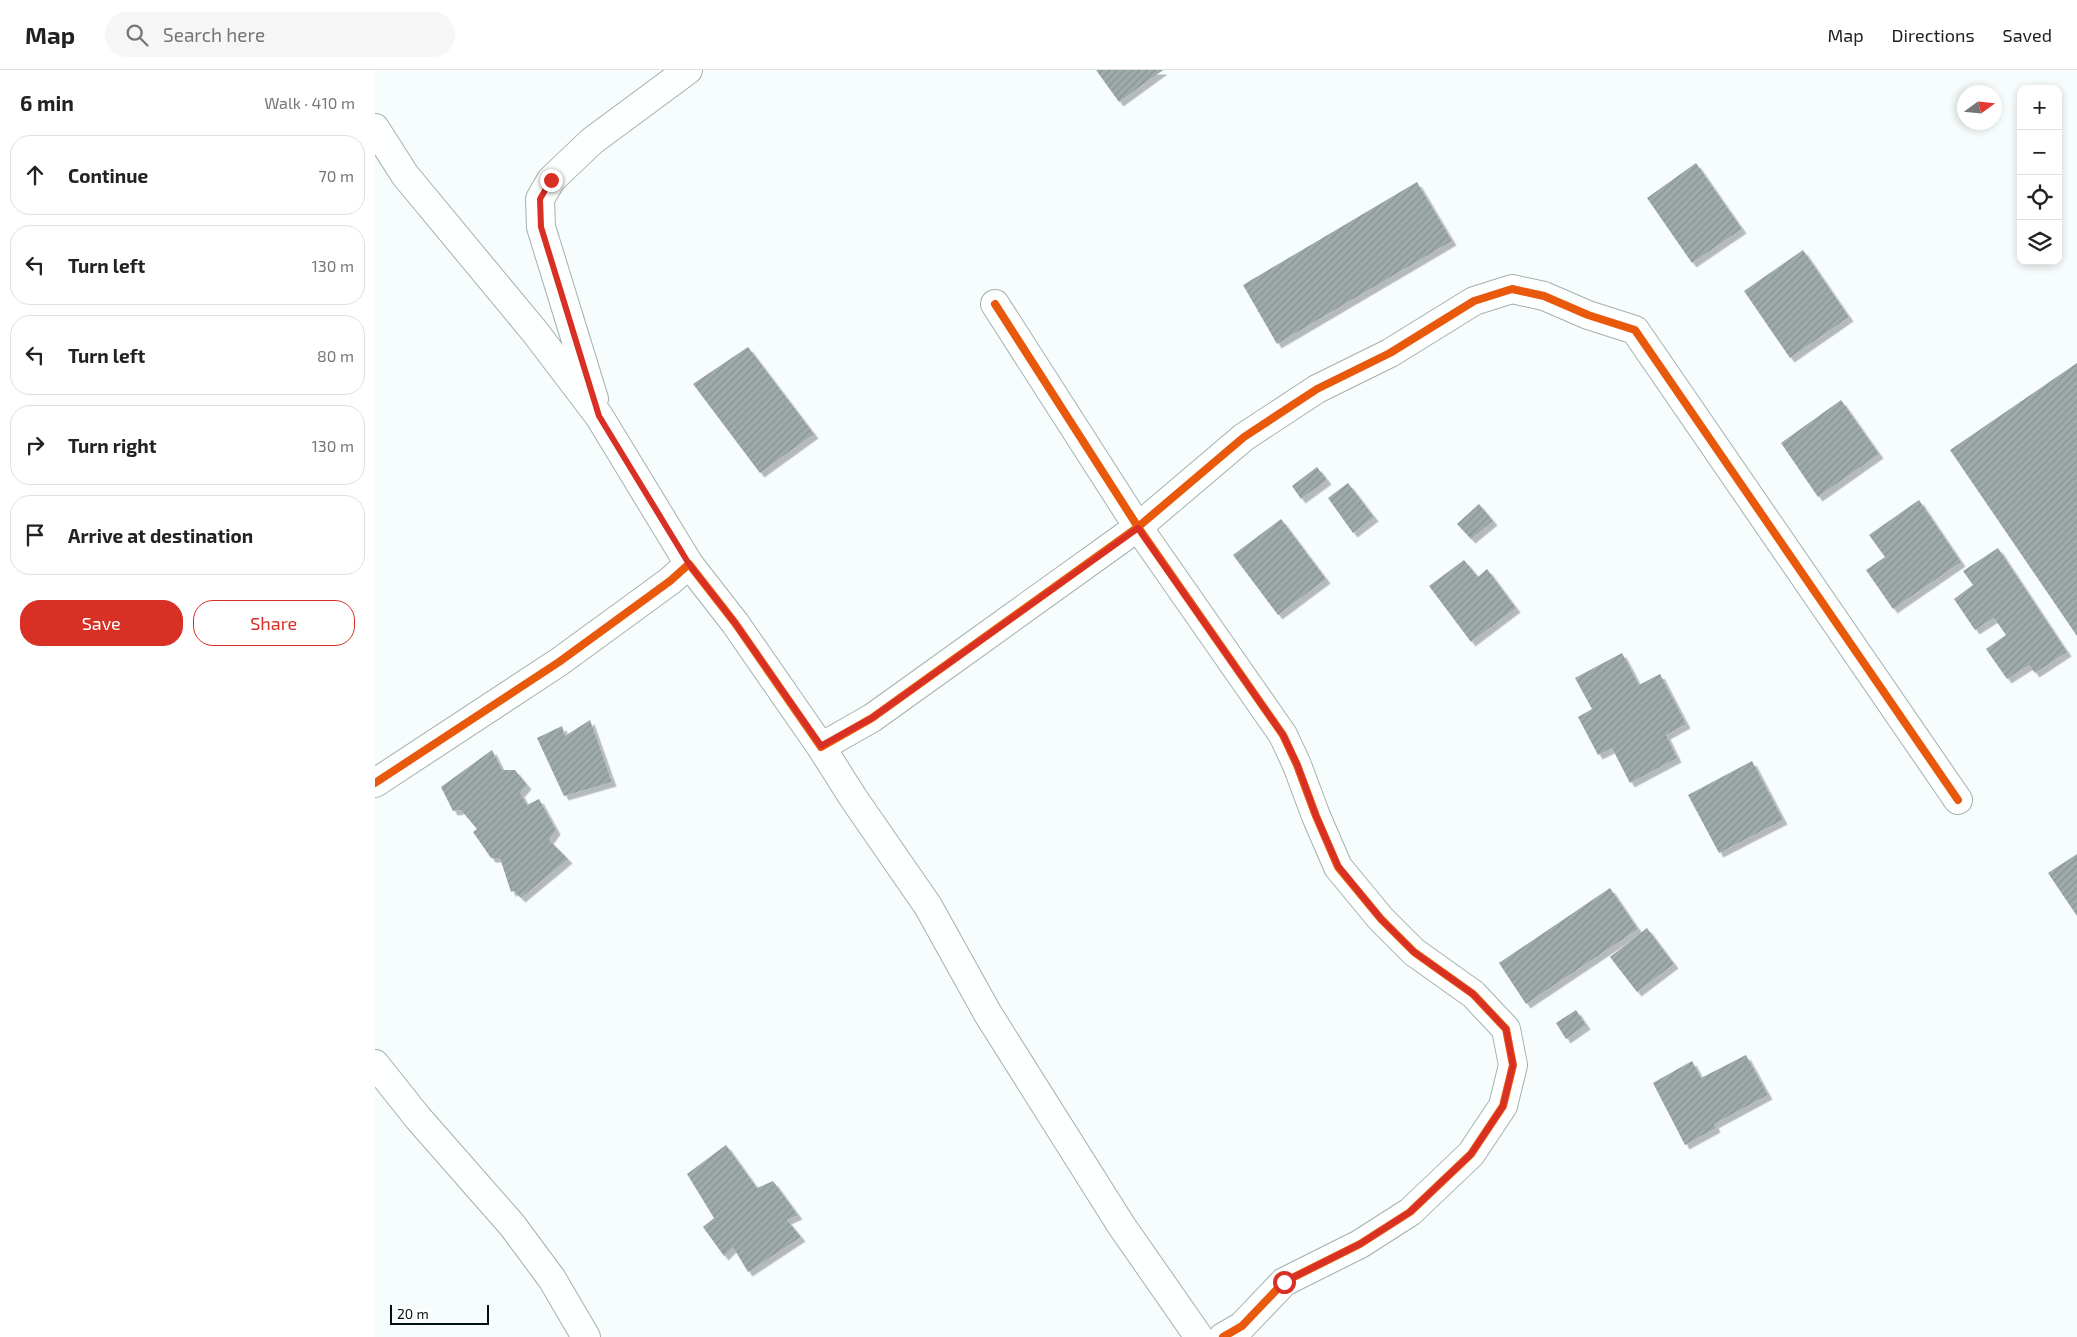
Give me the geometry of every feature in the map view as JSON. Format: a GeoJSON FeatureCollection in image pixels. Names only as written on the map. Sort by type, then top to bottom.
{"type":"FeatureCollection","features":[{"type":"Feature","properties":{"kind":"street"},"geometry":{"type":"LineString","coordinates":[[599,416],[541,227],[540,199],[551,180],[592,141],[688,70]]}},
{"type":"Feature","properties":{"kind":"street"},"geometry":{"type":"LineString","coordinates":[[375,128],[405,175],[535,332],[599,416],[689,564],[746,639],[821,746],[928,906],[988,1014],[1110,1209],[1199,1337]]}},
{"type":"Feature","properties":{"kind":"street"},"geometry":{"type":"LineString","coordinates":[[821,746],[872,718],[1138,528],[1244,437],[1317,389],[1390,353],[1474,301],[1512,289],[1544,296],[1588,315],[1635,330],[1958,800]]}},
{"type":"Feature","properties":{"kind":"street"},"geometry":{"type":"LineString","coordinates":[[995,304],[1138,528],[1283,735],[1297,764],[1316,816],[1338,866],[1381,919],[1414,952],[1473,994],[1506,1029],[1513,1065],[1503,1106],[1471,1154],[1410,1212],[1360,1244],[1284,1282],[1242,1326],[1223,1337]]}},
{"type":"Feature","properties":{"kind":"street"},"geometry":{"type":"LineString","coordinates":[[375,783],[559,662],[670,581],[689,564]]}},
{"type":"Feature","properties":{"kind":"street"},"geometry":{"type":"LineString","coordinates":[[375,1064],[418,1118],[512,1225],[552,1279],[586,1337]]}},
{"type":"Feature","properties":{"kind":"building"},"geometry":{"type":"Polygon","coordinates":[[[1096,70],[1163,70],[1119,102],[1096,70]]]}},
{"type":"Feature","properties":{"kind":"building"},"geometry":{"type":"Polygon","coordinates":[[[1696,163],[1742,229],[1692,263],[1647,198],[1696,163]]]}},
{"type":"Feature","properties":{"kind":"building"},"geometry":{"type":"Polygon","coordinates":[[[1417,182],[1452,241],[1277,344],[1243,285],[1417,182]]]}},
{"type":"Feature","properties":{"kind":"building"},"geometry":{"type":"Polygon","coordinates":[[[1803,250],[1849,317],[1790,358],[1744,291],[1803,250]]]}},
{"type":"Feature","properties":{"kind":"building"},"geometry":{"type":"Polygon","coordinates":[[[748,347],[814,434],[760,473],[693,384],[748,347]]]}},
{"type":"Feature","properties":{"kind":"building"},"geometry":{"type":"Polygon","coordinates":[[[2077,363],[2077,636],[1950,450],[2077,363]]]}},
{"type":"Feature","properties":{"kind":"building"},"geometry":{"type":"Polygon","coordinates":[[[1841,400],[1879,454],[1818,497],[1781,443],[1841,400]]]}},
{"type":"Feature","properties":{"kind":"building"},"geometry":{"type":"Polygon","coordinates":[[[1317,467],[1327,480],[1301,499],[1292,486],[1317,467]]]}},
{"type":"Feature","properties":{"kind":"building"},"geometry":{"type":"Polygon","coordinates":[[[1348,483],[1374,517],[1353,533],[1328,498],[1348,483]]]}},
{"type":"Feature","properties":{"kind":"building"},"geometry":{"type":"Polygon","coordinates":[[[1919,500],[1961,562],[1893,609],[1866,570],[1885,557],[1869,535],[1919,500]]]}},
{"type":"Feature","properties":{"kind":"building"},"geometry":{"type":"Polygon","coordinates":[[[1479,504],[1493,521],[1471,539],[1457,524],[1479,504]]]}},
{"type":"Feature","properties":{"kind":"building"},"geometry":{"type":"Polygon","coordinates":[[[1281,519],[1326,579],[1278,615],[1233,555],[1281,519]]]}},
{"type":"Feature","properties":{"kind":"building"},"geometry":{"type":"Polygon","coordinates":[[[1998,548],[2067,652],[2035,673],[2029,665],[2007,679],[1986,649],[2006,635],[1994,618],[1975,630],[1954,599],[1973,585],[1963,571],[1998,548]]]}},
{"type":"Feature","properties":{"kind":"building"},"geometry":{"type":"Polygon","coordinates":[[[1464,560],[1478,577],[1487,569],[1516,608],[1471,642],[1429,586],[1464,560]]]}},
{"type":"Feature","properties":{"kind":"building"},"geometry":{"type":"Polygon","coordinates":[[[1622,653],[1639,685],[1660,674],[1686,724],[1666,735],[1677,758],[1630,783],[1612,748],[1598,755],[1578,717],[1592,709],[1575,678],[1622,653]]]}},
{"type":"Feature","properties":{"kind":"building"},"geometry":{"type":"Polygon","coordinates":[[[590,720],[612,782],[564,796],[537,738],[562,726],[565,736],[590,720]]]}},
{"type":"Feature","properties":{"kind":"building"},"geometry":{"type":"Polygon","coordinates":[[[492,750],[502,770],[515,770],[527,785],[520,793],[527,805],[539,799],[556,830],[549,840],[568,859],[521,898],[514,891],[511,892],[500,858],[491,858],[473,832],[477,829],[461,810],[453,811],[441,787],[492,750]]]}},
{"type":"Feature","properties":{"kind":"building"},"geometry":{"type":"Polygon","coordinates":[[[1752,761],[1783,820],[1719,853],[1688,795],[1752,761]]]}},
{"type":"Feature","properties":{"kind":"building"},"geometry":{"type":"Polygon","coordinates":[[[2077,854],[2077,916],[2048,873],[2077,854]]]}},
{"type":"Feature","properties":{"kind":"building"},"geometry":{"type":"Polygon","coordinates":[[[1610,888],[1638,929],[1526,1004],[1499,963],[1610,888]]]}},
{"type":"Feature","properties":{"kind":"building"},"geometry":{"type":"Polygon","coordinates":[[[1647,928],[1674,964],[1637,992],[1610,957],[1647,928]]]}},
{"type":"Feature","properties":{"kind":"building"},"geometry":{"type":"Polygon","coordinates":[[[1576,1010],[1586,1025],[1566,1039],[1556,1023],[1576,1010]]]}},
{"type":"Feature","properties":{"kind":"building"},"geometry":{"type":"Polygon","coordinates":[[[1746,1055],[1768,1095],[1714,1124],[1716,1128],[1685,1145],[1653,1083],[1692,1061],[1701,1078],[1746,1055]]]}},
{"type":"Feature","properties":{"kind":"building"},"geometry":{"type":"Polygon","coordinates":[[[726,1145],[757,1188],[773,1181],[798,1215],[787,1220],[801,1237],[748,1272],[733,1247],[724,1256],[703,1227],[714,1218],[687,1174],[726,1145]]]}},
{"type":"Feature","properties":{"kind":"cycle path"},"geometry":{"type":"LineString","coordinates":[[375,783],[559,662],[670,581],[689,564],[735,623],[821,747],[872,718],[1138,527],[1244,437],[1317,389],[1390,353],[1474,301],[1512,289],[1544,296],[1588,315],[1635,330],[1958,800]]}},
{"type":"Feature","properties":{"kind":"cycle path"},"geometry":{"type":"LineString","coordinates":[[995,304],[1138,527],[1283,735],[1338,867],[1381,919],[1414,952],[1473,994],[1506,1029],[1513,1065],[1503,1106],[1471,1154],[1410,1212],[1360,1244],[1284,1282],[1242,1326],[1223,1337]]}},
{"type":"Feature","properties":{"kind":"route"},"geometry":{"type":"LineString","coordinates":[[551,180],[540,199],[541,227],[599,416],[689,564],[735,623],[821,746],[872,718],[1138,528],[1283,735],[1297,764],[1316,816],[1338,866],[1381,919],[1414,952],[1473,994],[1506,1029],[1513,1065],[1503,1106],[1471,1154],[1410,1212],[1360,1244],[1284,1282]]}}]}
